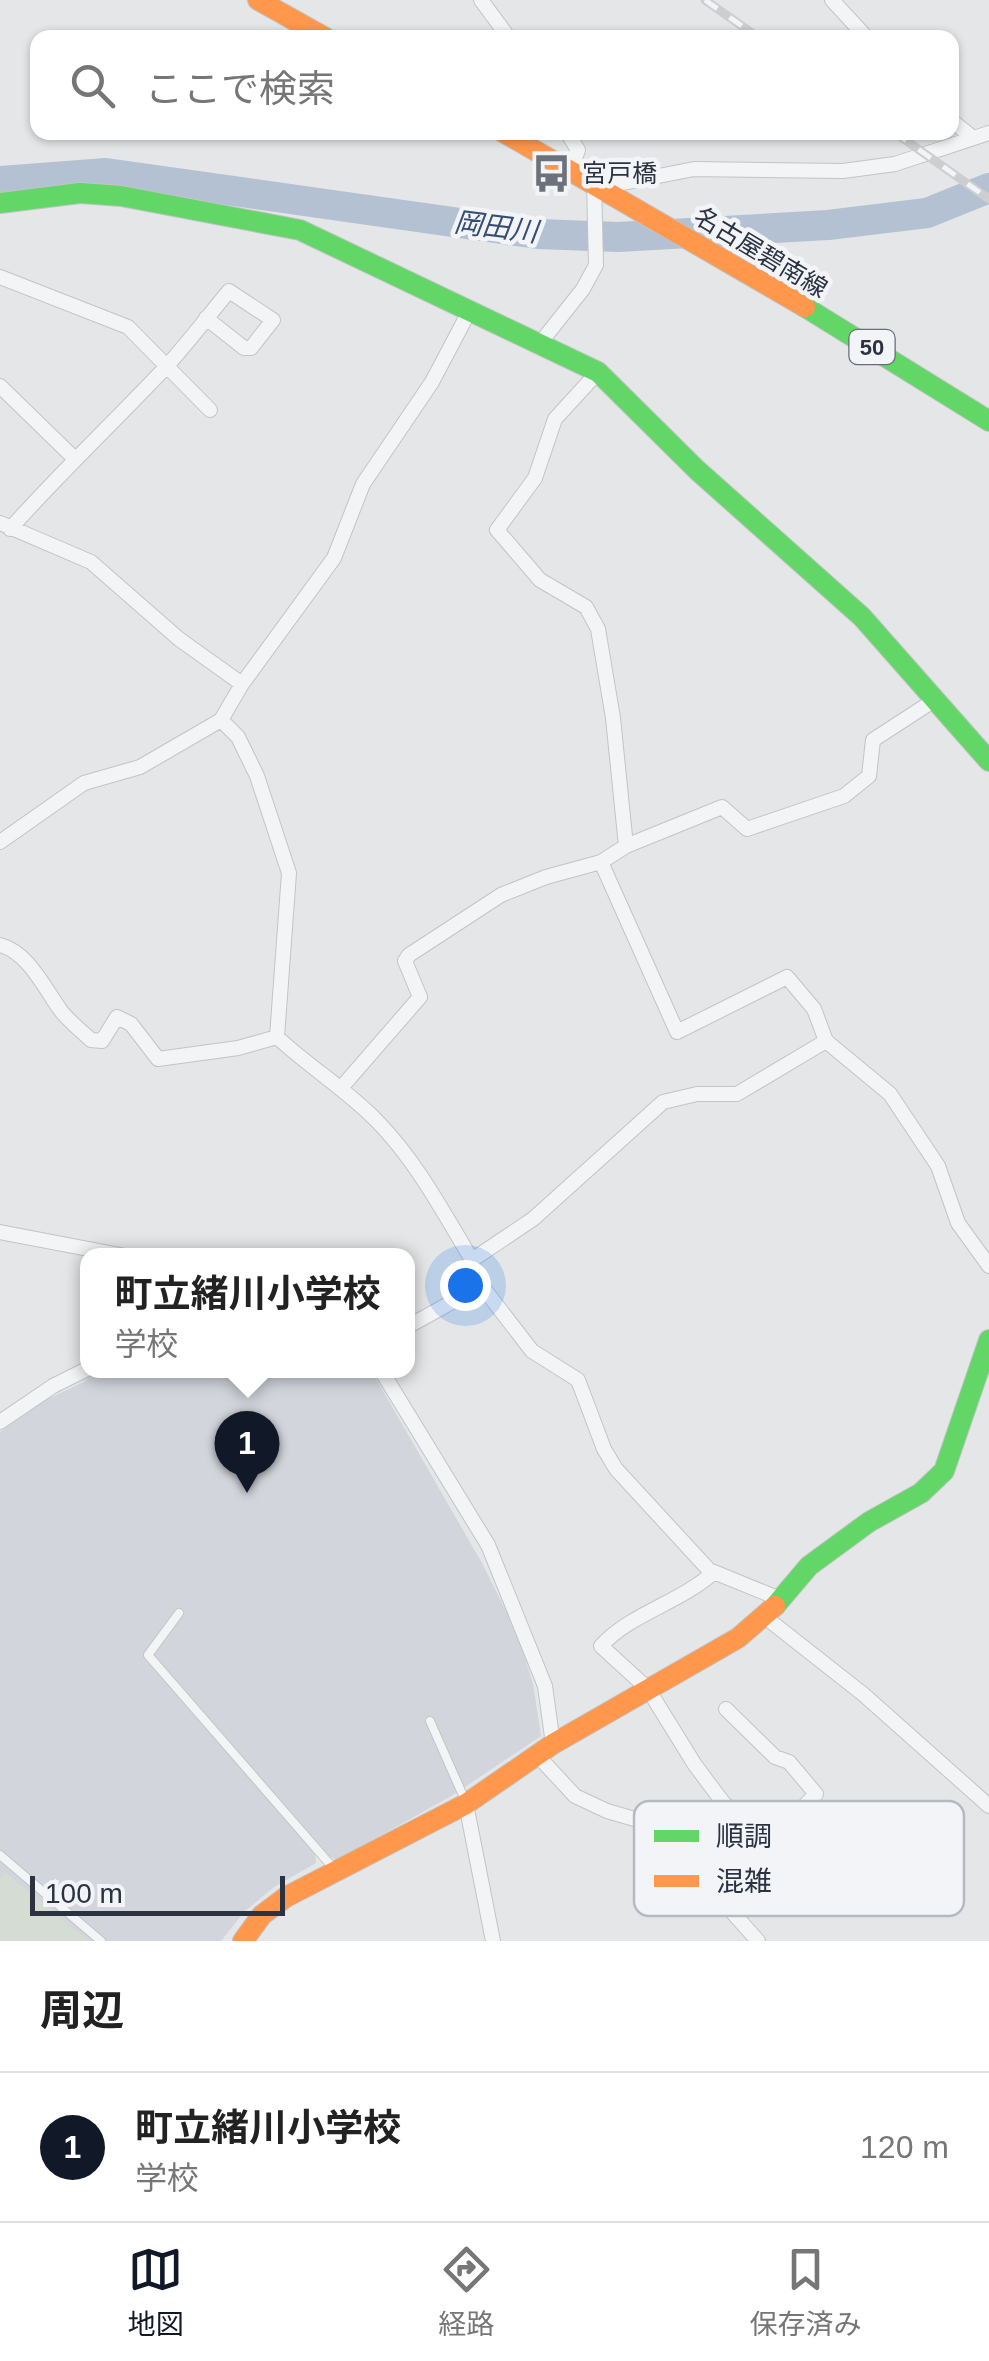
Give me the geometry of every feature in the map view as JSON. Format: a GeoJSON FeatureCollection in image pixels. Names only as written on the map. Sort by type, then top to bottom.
{"type":"FeatureCollection","features":[{"type":"Feature","properties":{"kind":"street"},"geometry":{"type":"LineString","coordinates":[[258,0],[312,30]]}},
{"type":"Feature","properties":{"kind":"street"},"geometry":{"type":"LineString","coordinates":[[481,0],[503,30]]}},
{"type":"Feature","properties":{"kind":"street"},"geometry":{"type":"LineString","coordinates":[[832,0],[860,30]]}},
{"type":"Feature","properties":{"kind":"street"},"geometry":{"type":"LineString","coordinates":[[959,126],[972,137]]}},
{"type":"Feature","properties":{"kind":"street"},"geometry":{"type":"LineString","coordinates":[[541,342],[583,289],[596,265],[605,188],[694,169],[860,169],[895,164],[989,133]]}},
{"type":"Feature","properties":{"kind":"street","name":"名古屋碧南線"},"geometry":{"type":"LineString","coordinates":[[518,140],[754,275],[989,421]]}},
{"type":"Feature","properties":{"kind":"street"},"geometry":{"type":"LineString","coordinates":[[571,169],[578,150],[572,140]]}},
{"type":"Feature","properties":{"kind":"street"},"geometry":{"type":"LineString","coordinates":[[0,203],[80,193],[122,196],[300,230],[598,372],[659,428],[697,470],[862,617],[932,701],[989,760]]}},
{"type":"Feature","properties":{"kind":"street"},"geometry":{"type":"LineString","coordinates":[[0,276],[128,327],[210,410]]}},
{"type":"Feature","properties":{"kind":"street"},"geometry":{"type":"LineString","coordinates":[[206,318],[244,348],[251,348],[273,320],[230,291],[206,318],[167,366],[5,526],[91,562],[179,639],[242,684]]}},
{"type":"Feature","properties":{"kind":"street"},"geometry":{"type":"LineString","coordinates":[[0,842],[84,783],[140,766],[222,720],[242,684],[334,558],[363,484],[432,382],[470,310]]}},
{"type":"Feature","properties":{"kind":"street"},"geometry":{"type":"LineString","coordinates":[[598,372],[555,419],[535,478],[497,530],[540,580],[586,606],[598,629],[614,718],[626,846]]}},
{"type":"Feature","properties":{"kind":"street"},"geometry":{"type":"LineString","coordinates":[[0,386],[74,458]]}},
{"type":"Feature","properties":{"kind":"street"},"geometry":{"type":"LineString","coordinates":[[341,1088],[420,997],[405,961],[409,955],[502,895],[546,877],[601,862],[626,846],[722,807],[747,829],[844,796],[869,776],[873,740],[932,701]]}},
{"type":"Feature","properties":{"kind":"street"},"geometry":{"type":"LineString","coordinates":[[222,720],[238,737],[257,776],[289,872],[277,1037]]}},
{"type":"Feature","properties":{"kind":"street"},"geometry":{"type":"LineString","coordinates":[[601,862],[677,1032],[787,977],[814,1010],[826,1042],[890,1094],[938,1166],[958,1223],[989,1266]]}},
{"type":"Feature","properties":{"kind":"street"},"geometry":{"type":"LineString","coordinates":[[0,945],[12,948],[62,1012],[91,1040],[102,1040],[117,1017],[132,1024],[158,1059],[238,1048],[277,1037]]}},
{"type":"Feature","properties":{"kind":"street"},"geometry":{"type":"LineString","coordinates":[[277,1037],[341,1088],[410,1158],[472,1260],[471,1272],[481,1286],[532,1351],[578,1380],[604,1449],[616,1469],[714,1572],[780,1599]]}},
{"type":"Feature","properties":{"kind":"street"},"geometry":{"type":"LineString","coordinates":[[472,1260],[533,1219],[663,1102],[697,1094],[737,1094],[826,1042]]}},
{"type":"Feature","properties":{"kind":"street"},"geometry":{"type":"LineString","coordinates":[[0,1232],[84,1248]]}},
{"type":"Feature","properties":{"kind":"street"},"geometry":{"type":"LineString","coordinates":[[415,1323],[481,1286]]}},
{"type":"Feature","properties":{"kind":"street"},"geometry":{"type":"LineString","coordinates":[[243,1941],[262,1915],[286,1897],[466,1804],[545,1749],[738,1638],[765,1616],[809,1566],[870,1522],[921,1493],[944,1471],[989,1340]]}},
{"type":"Feature","properties":{"kind":"street"},"geometry":{"type":"LineString","coordinates":[[0,1422],[80,1372]]}},
{"type":"Feature","properties":{"kind":"street"},"geometry":{"type":"LineString","coordinates":[[386,1378],[488,1546],[545,1686],[545,1749],[574,1796],[634,1819]]}},
{"type":"Feature","properties":{"kind":"street"},"geometry":{"type":"LineString","coordinates":[[714,1572],[692,1592],[650,1612],[601,1646],[648,1689],[722,1801]]}},
{"type":"Feature","properties":{"kind":"street"},"geometry":{"type":"LineString","coordinates":[[765,1616],[862,1694],[989,1806]]}},
{"type":"Feature","properties":{"kind":"street"},"geometry":{"type":"LineString","coordinates":[[726,1710],[775,1757],[789,1762],[816,1794],[809,1801]]}},
{"type":"Feature","properties":{"kind":"street"},"geometry":{"type":"LineString","coordinates":[[466,1804],[493,1941]]}},
{"type":"Feature","properties":{"kind":"street"},"geometry":{"type":"LineString","coordinates":[[736,1916],[758,1941]]}},
{"type":"Feature","properties":{"kind":"lane"},"geometry":{"type":"LineString","coordinates":[[179,1613],[148,1654],[335,1870]]}},
{"type":"Feature","properties":{"kind":"lane"},"geometry":{"type":"LineString","coordinates":[[430,1721],[466,1804]]}},
{"type":"Feature","properties":{"kind":"lane"},"geometry":{"type":"LineString","coordinates":[[0,1855],[101,1941]]}},
{"type":"Feature","properties":{"kind":"shaded area"},"geometry":{"type":"Polygon","coordinates":[[[88,1378],[376,1378],[483,1565],[518,1635],[533,1684],[541,1736],[453,1795],[337,1860],[315,1850],[316,1863],[274,1887],[244,1912],[221,1941],[0,1941],[0,1432],[30,1407],[88,1378]]]}},
{"type":"Feature","properties":{"kind":"shaded area"},"geometry":{"type":"Polygon","coordinates":[[[5,1872],[89,1941],[0,1941],[0,1879],[5,1872]]]}},
{"type":"Feature","properties":{"kind":"waterway","name":"岡田川"},"geometry":{"type":"LineString","coordinates":[[0,181],[106,173],[538,234],[618,237],[828,225],[927,213],[989,188]]}},
{"type":"Feature","properties":{"kind":"railway"},"geometry":{"type":"LineString","coordinates":[[705,0],[748,30]]}},
{"type":"Feature","properties":{"kind":"railway"},"geometry":{"type":"LineString","coordinates":[[905,140],[989,199]]}},
{"type":"Feature","properties":{"kind":"traffic: fast"},"geometry":{"type":"LineString","coordinates":[[0,203],[80,193],[121,196],[300,230],[598,372],[697,470],[862,617],[989,761]]}},
{"type":"Feature","properties":{"kind":"traffic: fast"},"geometry":{"type":"LineString","coordinates":[[805,307],[989,421]]}},
{"type":"Feature","properties":{"kind":"traffic: fast"},"geometry":{"type":"LineString","coordinates":[[775,1606],[809,1566],[869,1522],[921,1493],[944,1471],[989,1340]]}},
{"type":"Feature","properties":{"kind":"traffic: slow"},"geometry":{"type":"LineString","coordinates":[[258,0],[312,30]]}},
{"type":"Feature","properties":{"kind":"traffic: slow"},"geometry":{"type":"LineString","coordinates":[[517,140],[805,307]]}},
{"type":"Feature","properties":{"kind":"traffic: slow"},"geometry":{"type":"LineString","coordinates":[[243,1941],[262,1915],[286,1897],[466,1804],[553,1744],[738,1638],[775,1606]]}},
{"type":"Feature","properties":{"kind":"place","name":"宮戸橋"},"geometry":{"type":"Point","coordinates":[552,173]}},
{"type":"Feature","properties":{"kind":"place","name":"町立緒川小学校"},"geometry":{"type":"Point","coordinates":[247,1493]}}]}
